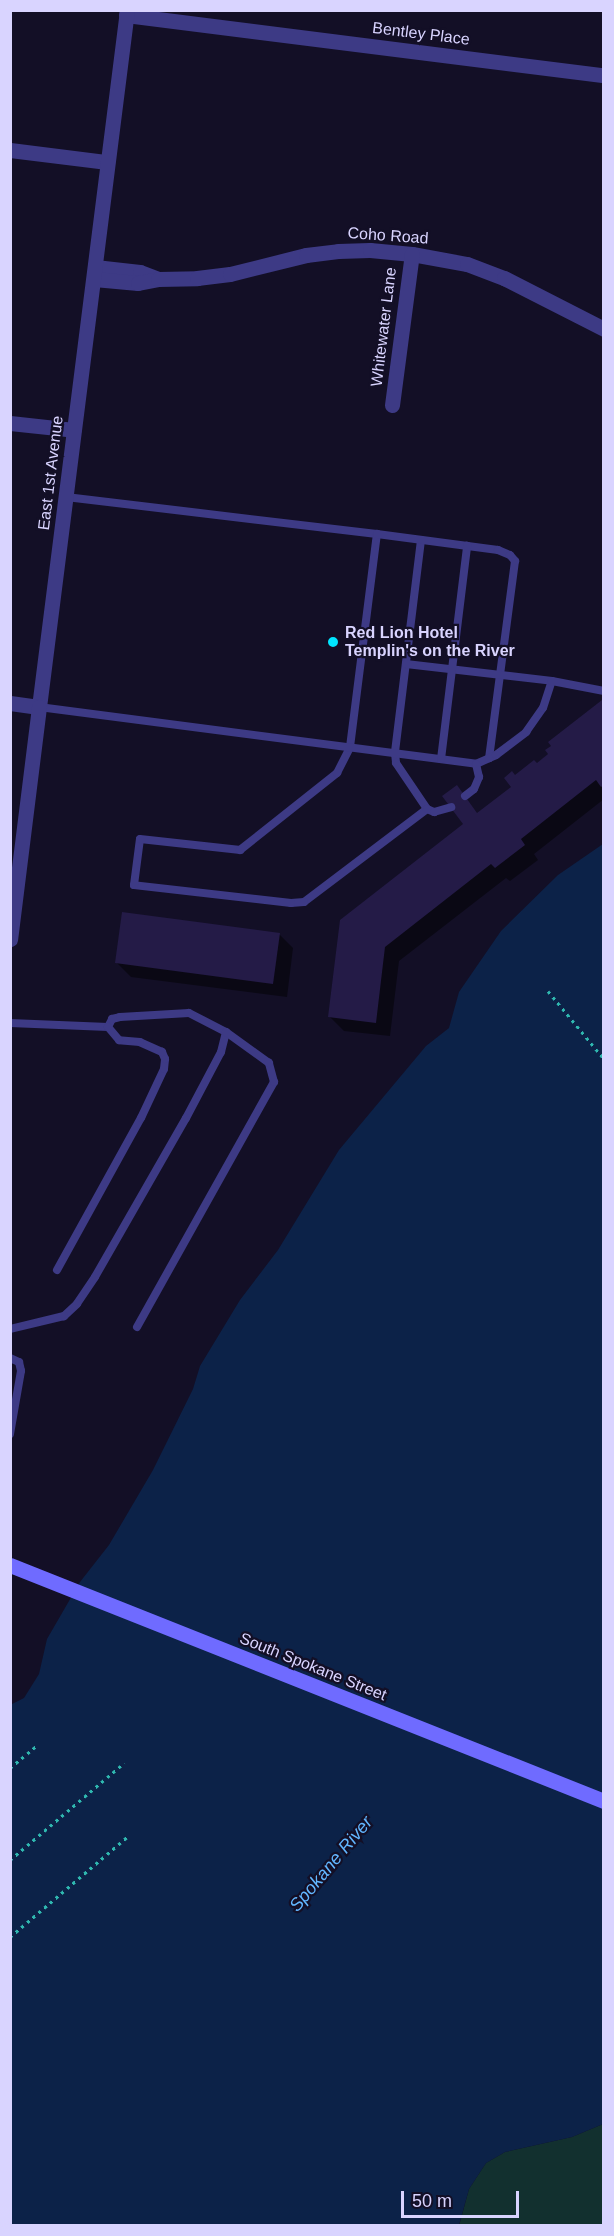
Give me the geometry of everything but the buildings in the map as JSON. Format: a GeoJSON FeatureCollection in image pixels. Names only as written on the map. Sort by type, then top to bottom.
{"type":"FeatureCollection","features":[{"type":"Feature","properties":{"kind":"main road","name":"South Spokane Street"},"geometry":{"type":"LineString","coordinates":[[10,1565],[603,1801]]}},
{"type":"Feature","properties":{"kind":"street","name":"Bentley Place"},"geometry":{"type":"LineString","coordinates":[[127,13],[603,75]]}},
{"type":"Feature","properties":{"kind":"street","name":"East 1st Avenue"},"geometry":{"type":"LineString","coordinates":[[10,939],[127,13]]}},
{"type":"Feature","properties":{"kind":"street"},"geometry":{"type":"LineString","coordinates":[[10,150],[107,162]]}},
{"type":"Feature","properties":{"kind":"street","name":"Coho Road"},"geometry":{"type":"LineString","coordinates":[[95,273],[138,283],[158,279],[197,279],[230,274],[306,255],[338,250],[411,254],[467,264],[504,278],[603,329]]}},
{"type":"Feature","properties":{"kind":"street","name":"Whitewater Lane"},"geometry":{"type":"LineString","coordinates":[[392,405],[411,254]]}},
{"type":"Feature","properties":{"kind":"street"},"geometry":{"type":"LineString","coordinates":[[10,423],[74,430]]}},
{"type":"Feature","properties":{"kind":"street"},"geometry":{"type":"LineString","coordinates":[[10,703],[39,706]]}},
{"type":"Feature","properties":{"kind":"lane"},"geometry":{"type":"LineString","coordinates":[[66,497],[376,534],[498,550],[510,555],[515,561],[489,758]]}},
{"type":"Feature","properties":{"kind":"lane"},"geometry":{"type":"LineString","coordinates":[[376,534],[350,747],[337,773],[240,850],[140,839],[134,885],[291,903],[304,902],[427,809]]}},
{"type":"Feature","properties":{"kind":"lane"},"geometry":{"type":"LineString","coordinates":[[421,540],[395,753],[396,763],[427,809],[434,812],[451,807]]}},
{"type":"Feature","properties":{"kind":"lane"},"geometry":{"type":"LineString","coordinates":[[441,759],[467,546]]}},
{"type":"Feature","properties":{"kind":"lane"},"geometry":{"type":"LineString","coordinates":[[406,664],[552,681],[603,691]]}},
{"type":"Feature","properties":{"kind":"lane"},"geometry":{"type":"LineString","coordinates":[[39,706],[476,764],[489,758],[526,732],[543,708],[552,681]]}},
{"type":"Feature","properties":{"kind":"lane"},"geometry":{"type":"LineString","coordinates":[[465,796],[474,789],[479,777],[476,764]]}},
{"type":"Feature","properties":{"kind":"lane"},"geometry":{"type":"LineString","coordinates":[[108,1027],[112,1019],[120,1017],[189,1014],[226,1032],[269,1062],[274,1082],[137,1327]]}},
{"type":"Feature","properties":{"kind":"lane"},"geometry":{"type":"LineString","coordinates":[[10,1023],[108,1027],[119,1040],[140,1042],[162,1052],[165,1059],[164,1069],[141,1118],[57,1270]]}},
{"type":"Feature","properties":{"kind":"lane"},"geometry":{"type":"LineString","coordinates":[[10,1329],[64,1316],[77,1304],[95,1278],[186,1118],[221,1052],[226,1032]]}},
{"type":"Feature","properties":{"kind":"lane"},"geometry":{"type":"LineString","coordinates":[[10,1358],[19,1362],[21,1371],[10,1434]]}},
{"type":"Feature","properties":{"kind":"path"},"geometry":{"type":"LineString","coordinates":[[548,991],[603,1059]]}},
{"type":"Feature","properties":{"kind":"path"},"geometry":{"type":"LineString","coordinates":[[10,1768],[36,1746]]}},
{"type":"Feature","properties":{"kind":"path"},"geometry":{"type":"LineString","coordinates":[[10,1860],[124,1763]]}},
{"type":"Feature","properties":{"kind":"path"},"geometry":{"type":"LineString","coordinates":[[10,1937],[127,1837]]}},
{"type":"Feature","properties":{"kind":"green space"},"geometry":{"type":"Polygon","coordinates":[[[603,2124],[603,2225],[459,2226],[469,2189],[486,2163],[505,2152],[572,2137],[603,2124]]]}},
{"type":"Feature","properties":{"kind":"water","name":"Spokane River"},"geometry":{"type":"Polygon","coordinates":[[[603,844],[603,2124],[572,2137],[505,2152],[486,2163],[469,2189],[459,2225],[11,2225],[10,1705],[24,1698],[39,1674],[47,1639],[80,1582],[109,1545],[153,1470],[193,1389],[200,1366],[240,1300],[278,1250],[339,1150],[426,1046],[449,1028],[459,992],[501,931],[558,875],[603,844]]]}},
{"type":"Feature","properties":{"kind":"place","name":"Red Lion Hotel Templin's on the River"},"geometry":{"type":"Point","coordinates":[333,642]}}]}
